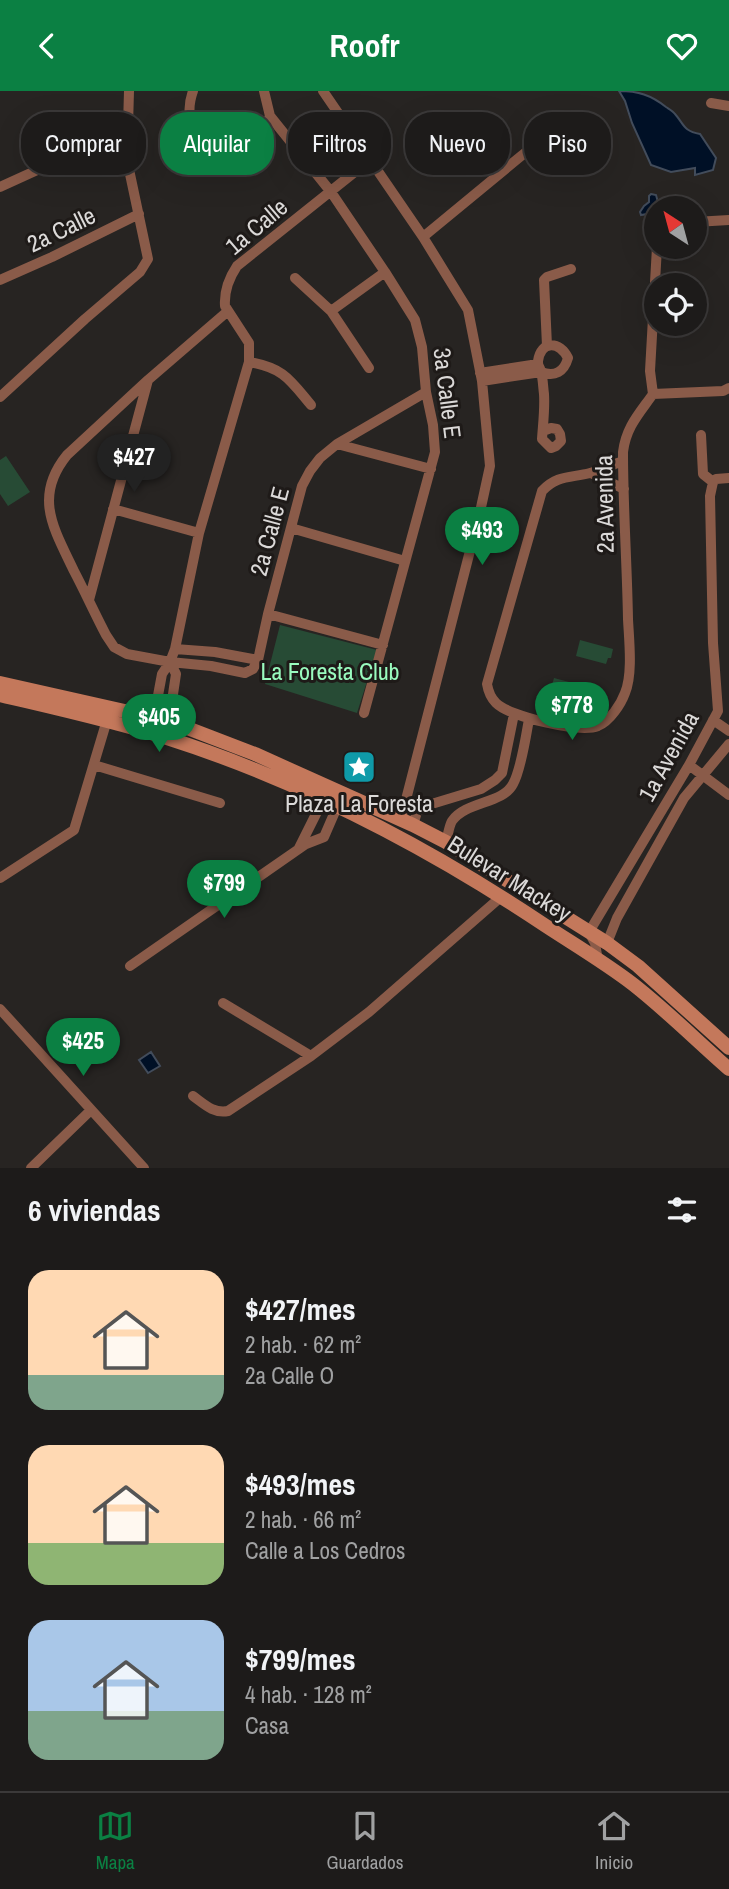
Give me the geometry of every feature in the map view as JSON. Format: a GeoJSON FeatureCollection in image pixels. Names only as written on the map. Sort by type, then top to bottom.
{"type":"FeatureCollection","features":[{"type":"Feature","properties":{"kind":"main road","name":"Bulevar Mackey"},"geometry":{"type":"LineString","coordinates":[[0,683],[162,719],[255,754],[342,801],[502,896],[633,985],[729,1069]]}},
{"type":"Feature","properties":{"kind":"main road"},"geometry":{"type":"LineString","coordinates":[[0,695],[107,720],[166,738],[226,759],[323,800],[327,792],[344,798],[342,801]]}},
{"type":"Feature","properties":{"kind":"main road","name":"Bulevar Mackey"},"geometry":{"type":"LineString","coordinates":[[342,801],[407,822],[446,842],[607,943],[638,966],[729,1048]]}},
{"type":"Feature","properties":{"kind":"street"},"geometry":{"type":"LineString","coordinates":[[129,91],[129,112]]}},
{"type":"Feature","properties":{"kind":"street"},"geometry":{"type":"LineString","coordinates":[[190,112],[188,104],[193,91]]}},
{"type":"Feature","properties":{"kind":"street"},"geometry":{"type":"LineString","coordinates":[[264,91],[269,112]]}},
{"type":"Feature","properties":{"kind":"street"},"geometry":{"type":"LineString","coordinates":[[323,91],[423,237],[468,310],[481,377],[490,466],[407,822]]}},
{"type":"Feature","properties":{"kind":"street"},"geometry":{"type":"LineString","coordinates":[[711,103],[729,106]]}},
{"type":"Feature","properties":{"kind":"street","name":"3a Calle E"},"geometry":{"type":"LineString","coordinates":[[274,121],[331,192],[385,272],[415,320],[422,347],[435,452],[364,713]]}},
{"type":"Feature","properties":{"kind":"street"},"geometry":{"type":"LineString","coordinates":[[423,237],[524,154]]}},
{"type":"Feature","properties":{"kind":"street"},"geometry":{"type":"LineString","coordinates":[[0,187],[26,175]]}},
{"type":"Feature","properties":{"kind":"street"},"geometry":{"type":"LineString","coordinates":[[0,397],[140,272],[148,259],[130,175]]}},
{"type":"Feature","properties":{"kind":"street","name":"1a Calle"},"geometry":{"type":"LineString","coordinates":[[228,311],[225,302],[228,282],[237,266],[351,175]]}},
{"type":"Feature","properties":{"kind":"street","name":"2a Calle"},"geometry":{"type":"LineString","coordinates":[[0,280],[139,214]]}},
{"type":"Feature","properties":{"kind":"street"},"geometry":{"type":"LineString","coordinates":[[707,221],[729,220]]}},
{"type":"Feature","properties":{"kind":"street"},"geometry":{"type":"LineString","coordinates":[[656,259],[650,370],[653,394],[723,391],[729,388]]}},
{"type":"Feature","properties":{"kind":"street"},"geometry":{"type":"LineString","coordinates":[[547,346],[543,283],[547,277],[571,269]]}},
{"type":"Feature","properties":{"kind":"street"},"geometry":{"type":"LineString","coordinates":[[331,311],[385,272]]}},
{"type":"Feature","properties":{"kind":"street"},"geometry":{"type":"LineString","coordinates":[[295,278],[331,311],[369,368]]}},
{"type":"Feature","properties":{"kind":"street"},"geometry":{"type":"LineString","coordinates":[[162,719],[176,674],[170,661],[175,649],[199,533],[249,362],[249,343],[228,311],[67,455],[51,480],[49,506],[55,534],[114,647],[127,654],[170,661],[211,666],[245,673],[253,669],[258,660],[215,652],[175,649]]}},
{"type":"Feature","properties":{"kind":"street"},"geometry":{"type":"LineString","coordinates":[[481,377],[539,368],[548,375],[555,374],[566,365],[568,358],[565,351],[552,345],[547,346],[541,353],[539,368],[544,397],[543,431]]}},
{"type":"Feature","properties":{"kind":"street"},"geometry":{"type":"LineString","coordinates":[[249,362],[267,365],[281,373],[311,405]]}},
{"type":"Feature","properties":{"kind":"street"},"geometry":{"type":"LineString","coordinates":[[89,600],[148,380]]}},
{"type":"Feature","properties":{"kind":"street","name":"2a Calle E"},"geometry":{"type":"LineString","coordinates":[[258,660],[302,486],[310,471],[320,458],[337,444],[426,392]]}},
{"type":"Feature","properties":{"kind":"street","name":"2a Avenida"},"geometry":{"type":"LineString","coordinates":[[530,719],[584,728],[598,726],[606,721],[625,694],[629,680],[623,461],[625,437],[653,394]]}},
{"type":"Feature","properties":{"kind":"street"},"geometry":{"type":"LineString","coordinates":[[701,435],[703,474],[713,482],[716,479],[729,478]]}},
{"type":"Feature","properties":{"kind":"street"},"geometry":{"type":"LineString","coordinates":[[337,444],[431,470]]}},
{"type":"Feature","properties":{"kind":"street"},"geometry":{"type":"LineString","coordinates":[[446,842],[451,822],[459,814],[501,795],[513,784],[530,719],[514,714],[495,703],[487,684],[542,491],[551,482],[592,473],[623,461]]}},
{"type":"Feature","properties":{"kind":"street"},"geometry":{"type":"LineString","coordinates":[[592,473],[624,489]]}},
{"type":"Feature","properties":{"kind":"street","name":"1a Avenida"},"geometry":{"type":"LineString","coordinates":[[589,932],[689,765],[718,711],[713,643],[710,496],[713,482]]}},
{"type":"Feature","properties":{"kind":"street"},"geometry":{"type":"LineString","coordinates":[[113,509],[199,533]]}},
{"type":"Feature","properties":{"kind":"street"},"geometry":{"type":"LineString","coordinates":[[291,529],[405,561]]}},
{"type":"Feature","properties":{"kind":"street"},"geometry":{"type":"LineString","coordinates":[[268,614],[383,645]]}},
{"type":"Feature","properties":{"kind":"street"},"geometry":{"type":"LineString","coordinates":[[407,822],[432,802],[481,789],[502,773],[514,714]]}},
{"type":"Feature","properties":{"kind":"street"},"geometry":{"type":"LineString","coordinates":[[0,878],[74,830],[107,720]]}},
{"type":"Feature","properties":{"kind":"street"},"geometry":{"type":"LineString","coordinates":[[713,720],[729,731]]}},
{"type":"Feature","properties":{"kind":"street"},"geometry":{"type":"LineString","coordinates":[[607,943],[616,920],[681,804],[729,744]]}},
{"type":"Feature","properties":{"kind":"street"},"geometry":{"type":"LineString","coordinates":[[94,765],[220,803]]}},
{"type":"Feature","properties":{"kind":"street"},"geometry":{"type":"LineString","coordinates":[[689,765],[729,795]]}},
{"type":"Feature","properties":{"kind":"street"},"geometry":{"type":"LineString","coordinates":[[670,797],[681,804]]}},
{"type":"Feature","properties":{"kind":"street"},"geometry":{"type":"LineString","coordinates":[[299,848],[323,800]]}},
{"type":"Feature","properties":{"kind":"street"},"geometry":{"type":"LineString","coordinates":[[130,966],[299,848],[324,837],[342,801]]}},
{"type":"Feature","properties":{"kind":"street"},"geometry":{"type":"LineString","coordinates":[[648,833],[650,861]]}},
{"type":"Feature","properties":{"kind":"street"},"geometry":{"type":"LineString","coordinates":[[193,1096],[216,1111],[228,1111],[311,1056],[369,1012],[502,896]]}},
{"type":"Feature","properties":{"kind":"street"},"geometry":{"type":"LineString","coordinates":[[589,932],[595,943],[598,961]]}},
{"type":"Feature","properties":{"kind":"street"},"geometry":{"type":"LineString","coordinates":[[223,1003],[311,1056]]}},
{"type":"Feature","properties":{"kind":"street"},"geometry":{"type":"LineString","coordinates":[[0,1009],[144,1168]]}},
{"type":"Feature","properties":{"kind":"street"},"geometry":{"type":"LineString","coordinates":[[31,1168],[91,1110]]}},
{"type":"Feature","properties":{"kind":"green space"},"geometry":{"type":"Polygon","coordinates":[[[6,456],[30,492],[8,506],[0,494],[0,460],[6,456]]]}},
{"type":"Feature","properties":{"kind":"green space","name":"La Foresta Club"},"geometry":{"type":"Polygon","coordinates":[[[280,625],[377,650],[357,713],[265,684],[280,625]]]}},
{"type":"Feature","properties":{"kind":"green space"},"geometry":{"type":"Polygon","coordinates":[[[580,640],[613,649],[611,658],[608,658],[606,664],[576,656],[580,640]]]}},
{"type":"Feature","properties":{"kind":"green space"},"geometry":{"type":"Polygon","coordinates":[[[554,678],[599,690],[592,714],[547,702],[554,678]]]}},
{"type":"Feature","properties":{"kind":"water"},"geometry":{"type":"Polygon","coordinates":[[[619,91],[638,93],[655,99],[673,112],[687,129],[700,134],[716,158],[713,170],[695,175],[695,168],[671,172],[651,165],[619,91]]]}},
{"type":"Feature","properties":{"kind":"water"},"geometry":{"type":"Polygon","coordinates":[[[151,1052],[160,1066],[148,1073],[139,1060],[151,1052]]]}},
{"type":"Feature","properties":{"kind":"place","name":"Plaza La Foresta"},"geometry":{"type":"Point","coordinates":[359,767]}}]}
